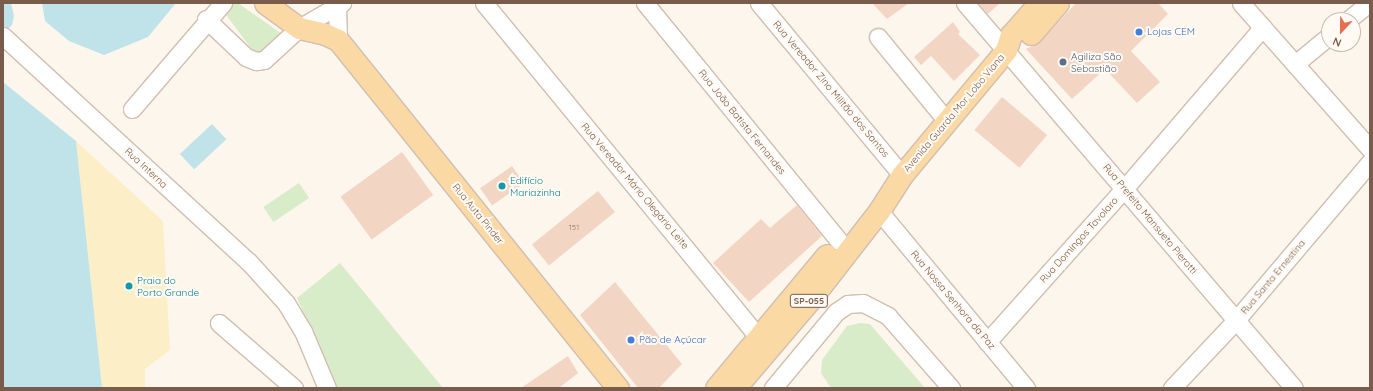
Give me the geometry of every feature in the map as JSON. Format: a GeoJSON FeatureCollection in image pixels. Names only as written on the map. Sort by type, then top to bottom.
{"type":"FeatureCollection","features":[{"type":"Feature","properties":{"kind":"main road"},"geometry":{"type":"LineString","coordinates":[[265,3],[299,28],[325,34],[338,40]]}},
{"type":"Feature","properties":{"kind":"main road","name":"Avenida Guarda Mor Lobo Viana"},"geometry":{"type":"LineString","coordinates":[[740,382],[879,211],[902,175],[946,120],[1006,50],[1011,35],[1038,3]]}},
{"type":"Feature","properties":{"kind":"main road","name":"Avenida Guarda Mor Lobo Viana"},"geometry":{"type":"LineString","coordinates":[[1006,50],[1022,45],[1058,3]]}},
{"type":"Feature","properties":{"kind":"main road","name":"Rua Auta Pinder"},"geometry":{"type":"LineString","coordinates":[[338,40],[618,388]]}},
{"type":"Feature","properties":{"kind":"main road","name":"Avenida Guarda Mor Lobo Viana"},"geometry":{"type":"LineString","coordinates":[[716,388],[871,202],[902,175]]}},
{"type":"Feature","properties":{"kind":"street"},"geometry":{"type":"LineString","coordinates":[[132,109],[206,19],[223,3]]}},
{"type":"Feature","properties":{"kind":"street","name":"Rua Vereador Mário Olegário Leite"},"geometry":{"type":"LineString","coordinates":[[484,3],[758,336]]}},
{"type":"Feature","properties":{"kind":"street","name":"Rua João Batista Fernandes"},"geometry":{"type":"LineString","coordinates":[[645,3],[839,241]]}},
{"type":"Feature","properties":{"kind":"street","name":"Rua Vereador Zino Militão dos Santos"},"geometry":{"type":"LineString","coordinates":[[760,3],[902,175]]}},
{"type":"Feature","properties":{"kind":"street","name":"Rua Prefeito Mansueto Pierotti"},"geometry":{"type":"LineString","coordinates":[[965,3],[1294,388]]}},
{"type":"Feature","properties":{"kind":"street"},"geometry":{"type":"LineString","coordinates":[[1241,3],[1370,150]]}},
{"type":"Feature","properties":{"kind":"street"},"geometry":{"type":"LineString","coordinates":[[1358,12],[1369,3]]}},
{"type":"Feature","properties":{"kind":"street"},"geometry":{"type":"LineString","coordinates":[[206,19],[246,58],[256,61],[264,60],[299,28],[340,5]]}},
{"type":"Feature","properties":{"kind":"street"},"geometry":{"type":"LineString","coordinates":[[338,40],[340,5]]}},
{"type":"Feature","properties":{"kind":"street","name":"Rua Domingos Tavolaro"},"geometry":{"type":"LineString","coordinates":[[987,342],[1124,188],[1263,27]]}},
{"type":"Feature","properties":{"kind":"street","name":"Rua Interna"},"geometry":{"type":"LineString","coordinates":[[3,36],[248,261],[286,303],[303,331],[327,388]]}},
{"type":"Feature","properties":{"kind":"street"},"geometry":{"type":"LineString","coordinates":[[878,37],[946,120]]}},
{"type":"Feature","properties":{"kind":"street"},"geometry":{"type":"LineString","coordinates":[[1295,64],[1321,43]]}},
{"type":"Feature","properties":{"kind":"street","name":"Rua Santa Ernestina"},"geometry":{"type":"LineString","coordinates":[[1172,388],[1236,320],[1370,162]]}},
{"type":"Feature","properties":{"kind":"street","name":"Rua Nossa Senhora da Paz"},"geometry":{"type":"LineString","coordinates":[[879,211],[1026,388]]}},
{"type":"Feature","properties":{"kind":"street"},"geometry":{"type":"LineString","coordinates":[[773,388],[836,312],[848,304],[863,303],[888,316],[951,388]]}},
{"type":"Feature","properties":{"kind":"street"},"geometry":{"type":"LineString","coordinates":[[219,323],[294,388]]}},
{"type":"Feature","properties":{"kind":"street"},"geometry":{"type":"LineString","coordinates":[[740,382],[759,352],[758,336]]}},
{"type":"Feature","properties":{"kind":"green space"},"geometry":{"type":"Polygon","coordinates":[[[232,3],[238,3],[282,34],[256,55],[224,12],[232,3]]]}},
{"type":"Feature","properties":{"kind":"green space"},"geometry":{"type":"Polygon","coordinates":[[[299,183],[309,198],[273,222],[263,207],[299,183]]]}},
{"type":"Feature","properties":{"kind":"green space"},"geometry":{"type":"Polygon","coordinates":[[[340,263],[443,388],[337,388],[297,298],[340,263]]]}},
{"type":"Feature","properties":{"kind":"green space"},"geometry":{"type":"Polygon","coordinates":[[[860,323],[870,324],[925,388],[831,388],[821,373],[822,360],[847,326],[860,323]]]}},
{"type":"Feature","properties":{"kind":"sand","name":"Praia do Porto Grande"},"geometry":{"type":"Polygon","coordinates":[[[76,141],[163,221],[170,350],[145,369],[145,388],[102,388],[76,141]]]}},
{"type":"Feature","properties":{"kind":"water"},"geometry":{"type":"Polygon","coordinates":[[[3,3],[11,3],[14,16],[12,25],[3,34],[3,3]]]}},
{"type":"Feature","properties":{"kind":"water"},"geometry":{"type":"Polygon","coordinates":[[[42,3],[176,3],[148,37],[104,55],[69,41],[45,21],[42,3]]]}},
{"type":"Feature","properties":{"kind":"water"},"geometry":{"type":"Polygon","coordinates":[[[3,82],[76,141],[102,388],[3,388],[3,82]]]}},
{"type":"Feature","properties":{"kind":"water"},"geometry":{"type":"Polygon","coordinates":[[[212,124],[226,139],[194,169],[180,154],[212,124]]]}},
{"type":"Feature","properties":{"kind":"building"},"geometry":{"type":"Polygon","coordinates":[[[872,3],[909,3],[887,19],[872,3]]]}},
{"type":"Feature","properties":{"kind":"building"},"geometry":{"type":"Polygon","coordinates":[[[978,3],[1000,3],[988,14],[978,3]]]}},
{"type":"Feature","properties":{"kind":"building"},"geometry":{"type":"Polygon","coordinates":[[[1076,3],[1158,3],[1168,14],[1131,51],[1160,82],[1137,103],[1105,69],[1072,99],[1026,49],[1040,42],[1076,3]]]}},
{"type":"Feature","properties":{"kind":"building"},"geometry":{"type":"Polygon","coordinates":[[[953,22],[960,32],[958,34],[980,55],[954,81],[931,56],[921,65],[914,57],[953,22]]]}},
{"type":"Feature","properties":{"kind":"building"},"geometry":{"type":"Polygon","coordinates":[[[1002,97],[1047,135],[1020,168],[974,130],[1002,97]]]}},
{"type":"Feature","properties":{"kind":"building"},"geometry":{"type":"Polygon","coordinates":[[[402,152],[433,195],[372,240],[341,197],[402,152]]]}},
{"type":"Feature","properties":{"kind":"building","name":"Edifício Mariazinha"},"geometry":{"type":"Polygon","coordinates":[[[512,166],[524,183],[492,206],[480,188],[512,166]]]}},
{"type":"Feature","properties":{"kind":"building"},"geometry":{"type":"Polygon","coordinates":[[[598,191],[615,212],[549,265],[532,244],[598,191]]]}},
{"type":"Feature","properties":{"kind":"building"},"geometry":{"type":"Polygon","coordinates":[[[797,205],[822,236],[749,302],[713,263],[761,219],[770,228],[797,205]]]}},
{"type":"Feature","properties":{"kind":"building","name":"Pão de Açúcar"},"geometry":{"type":"Polygon","coordinates":[[[615,282],[682,364],[659,388],[638,388],[580,315],[615,282]]]}},
{"type":"Feature","properties":{"kind":"building"},"geometry":{"type":"Polygon","coordinates":[[[568,356],[578,373],[559,388],[521,388],[568,356]]]}},
{"type":"Feature","properties":{"kind":"place","name":"Lojas CEM"},"geometry":{"type":"Point","coordinates":[1139,32]}},
{"type":"Feature","properties":{"kind":"place","name":"Agiliza São Sebastião"},"geometry":{"type":"Point","coordinates":[1063,62]}},
{"type":"Feature","properties":{"kind":"place","name":"Edifício Mariazinha"},"geometry":{"type":"Point","coordinates":[502,186]}},
{"type":"Feature","properties":{"kind":"place","name":"Praia do Porto Grande"},"geometry":{"type":"Point","coordinates":[129,286]}},
{"type":"Feature","properties":{"kind":"place","name":"Pão de Açúcar"},"geometry":{"type":"Point","coordinates":[631,340]}}]}
